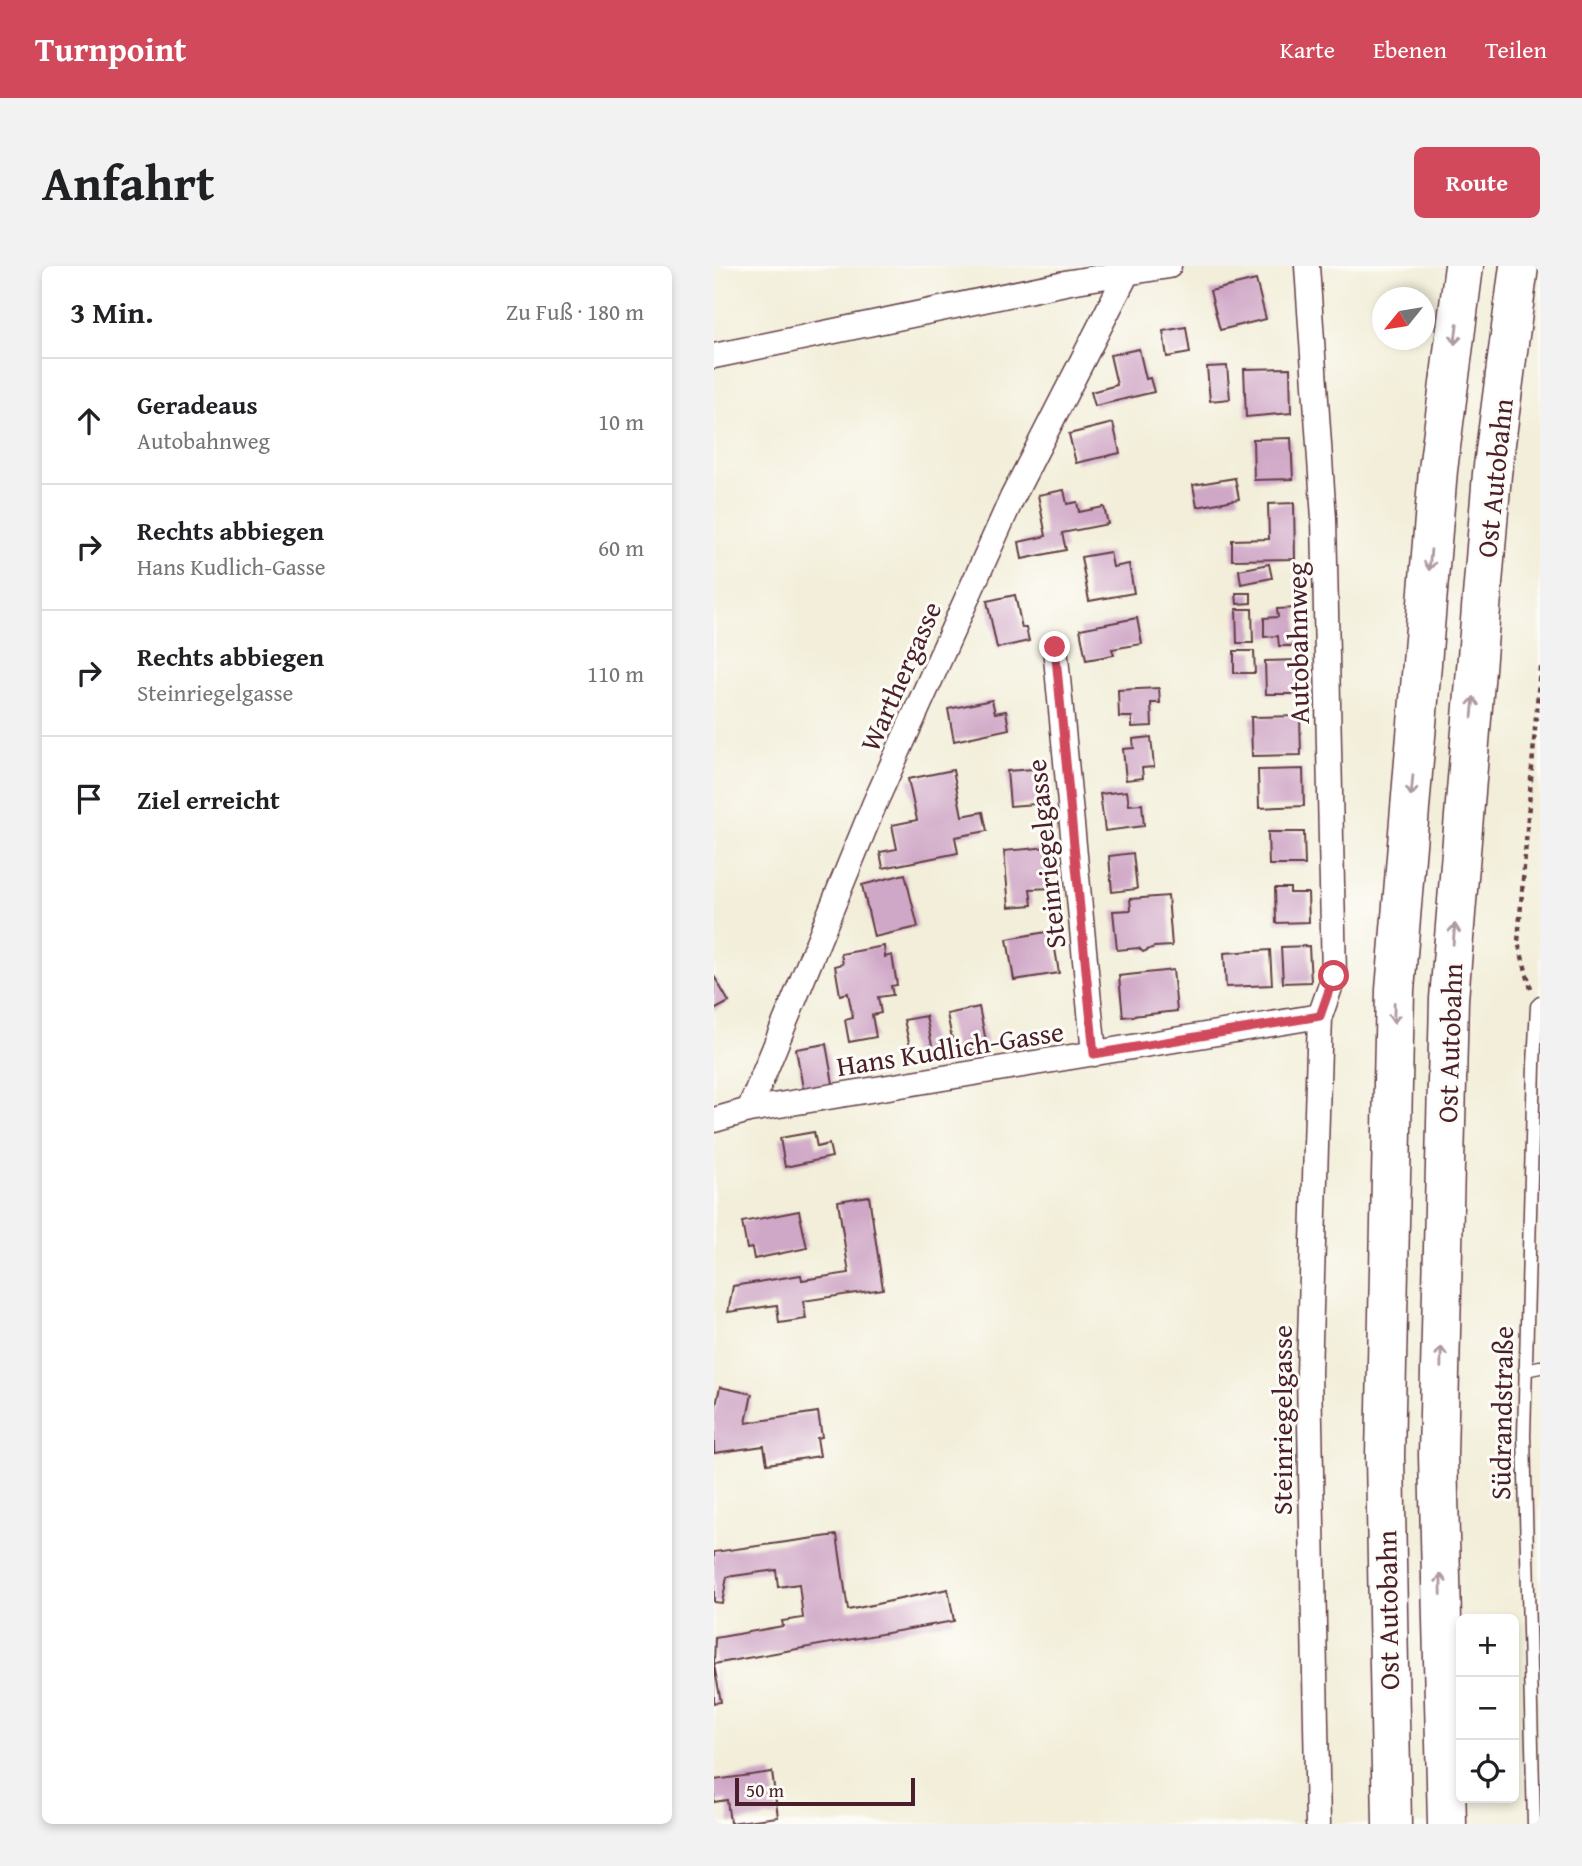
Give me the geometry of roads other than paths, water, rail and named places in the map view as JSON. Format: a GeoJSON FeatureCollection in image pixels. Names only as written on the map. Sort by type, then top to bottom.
{"type":"FeatureCollection","features":[{"type":"Feature","properties":{"kind":"highway","name":"Ost Autobahn"},"geometry":{"type":"LineString","coordinates":[[1392,1824],[1385,1456],[1395,990],[1438,471],[1464,266]]}},
{"type":"Feature","properties":{"kind":"highway","name":"Ost Autobahn"},"geometry":{"type":"LineString","coordinates":[[1447,1824],[1438,1455],[1449,999],[1492,474],[1519,266]]}},
{"type":"Feature","properties":{"kind":"street"},"geometry":{"type":"LineString","coordinates":[[714,356],[1070,282],[1169,266]]}},
{"type":"Feature","properties":{"kind":"street","name":"Autobahnweg"},"geometry":{"type":"LineString","coordinates":[[1307,266],[1324,519],[1334,976],[1320,1016]]}},
{"type":"Feature","properties":{"kind":"street","name":"Warthergasse"},"geometry":{"type":"LineString","coordinates":[[749,1110],[874,805],[1012,498],[1126,275]]}},
{"type":"Feature","properties":{"kind":"street","name":"Steinriegelgasse"},"geometry":{"type":"LineString","coordinates":[[1055,647],[1094,1054]]}},
{"type":"Feature","properties":{"kind":"street","name":"Hans Kudlich-Gasse"},"geometry":{"type":"LineString","coordinates":[[714,1120],[749,1110],[1320,1016]]}},
{"type":"Feature","properties":{"kind":"street","name":"Steinriegelgasse"},"geometry":{"type":"LineString","coordinates":[[1318,1824],[1308,1373],[1320,1016]]}},
{"type":"Feature","properties":{"kind":"lane","name":"Südrandstraße"},"geometry":{"type":"LineString","coordinates":[[1534,1824],[1525,1571],[1525,1370],[1539,1005]]}},
{"type":"Feature","properties":{"kind":"lane"},"geometry":{"type":"LineString","coordinates":[[1525,1370],[1540,1367]]}}]}
